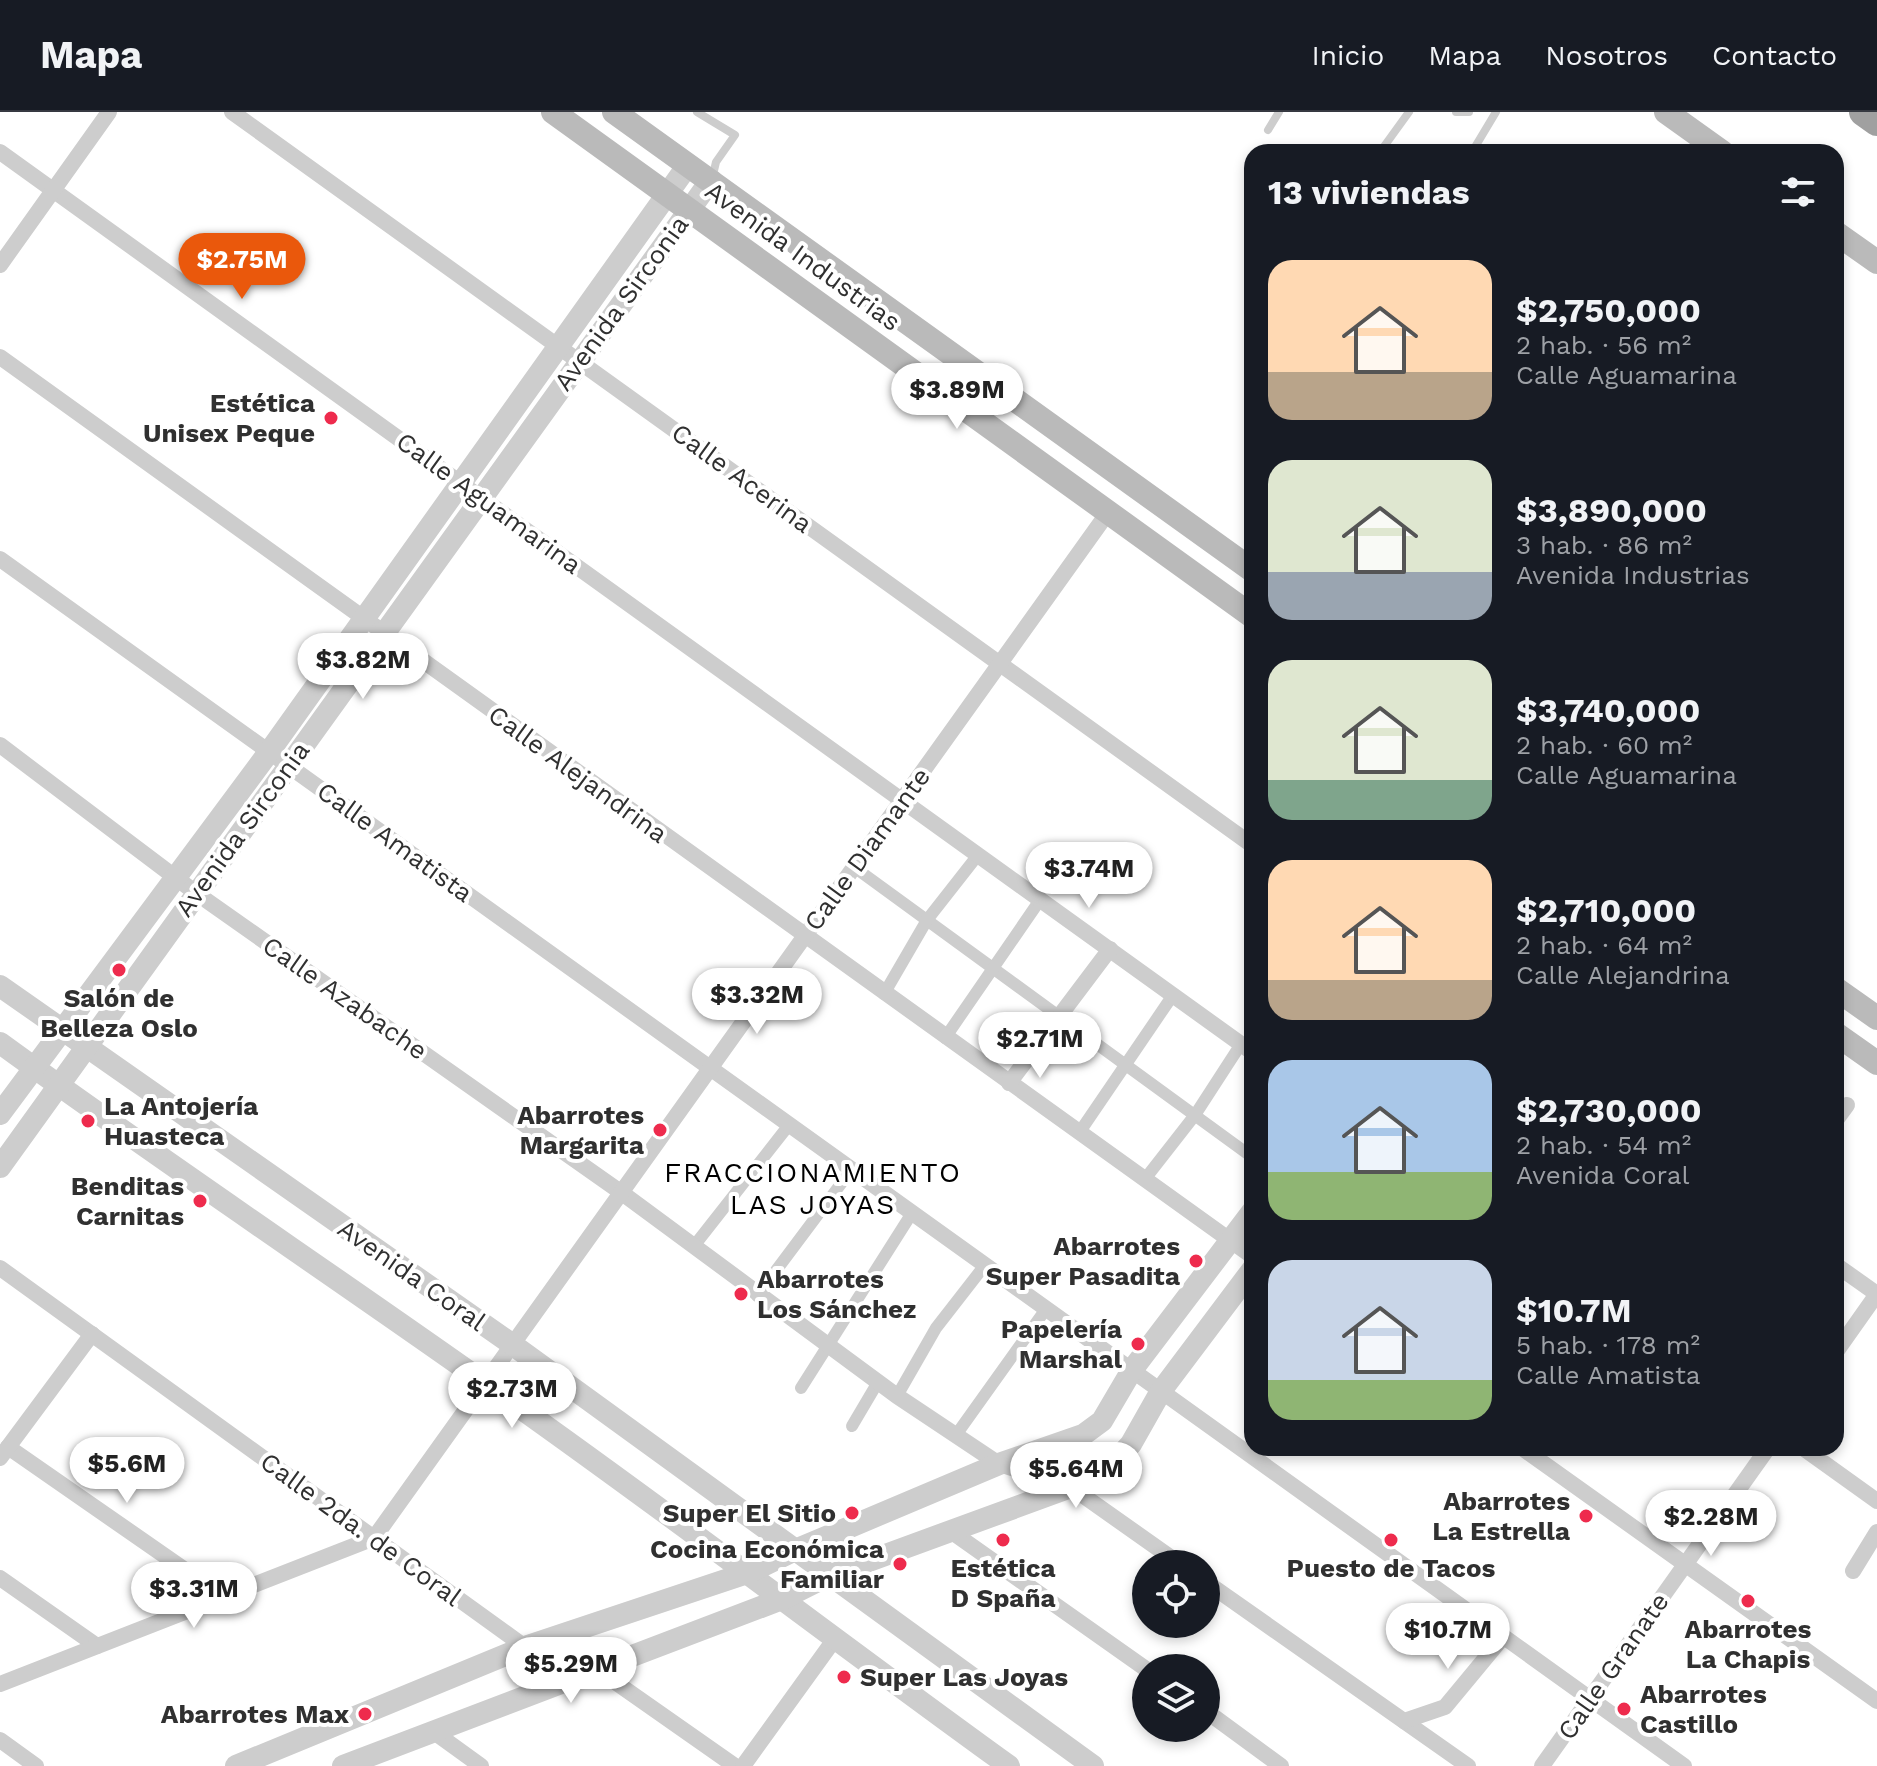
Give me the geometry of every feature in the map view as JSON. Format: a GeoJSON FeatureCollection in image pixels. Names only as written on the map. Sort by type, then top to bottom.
{"type":"FeatureCollection","features":[{"type":"Feature","properties":{"kind":"highway"},"geometry":{"type":"LineString","coordinates":[[1863,112],[1877,122]]}},
{"type":"Feature","properties":{"kind":"main road","name":"Avenida Industrias"},"geometry":{"type":"LineString","coordinates":[[553,112],[1244,610]]}},
{"type":"Feature","properties":{"kind":"main road","name":"Avenida Industrias"},"geometry":{"type":"LineString","coordinates":[[614,112],[1244,564]]}},
{"type":"Feature","properties":{"kind":"main road"},"geometry":{"type":"LineString","coordinates":[[1666,112],[1711,144]]}},
{"type":"Feature","properties":{"kind":"main road"},"geometry":{"type":"LineString","coordinates":[[1844,239],[1877,262]]}},
{"type":"Feature","properties":{"kind":"main road"},"geometry":{"type":"LineString","coordinates":[[1844,995],[1877,1018]]}},
{"type":"Feature","properties":{"kind":"main road"},"geometry":{"type":"LineString","coordinates":[[1844,1040],[1877,1063]]}},
{"type":"Feature","properties":{"kind":"street"},"geometry":{"type":"LineString","coordinates":[[0,265],[109,112]]}},
{"type":"Feature","properties":{"kind":"street","name":"Calle Acerina"},"geometry":{"type":"LineString","coordinates":[[232,112],[1244,839]]}},
{"type":"Feature","properties":{"kind":"street","name":"Calle Aguamarina"},"geometry":{"type":"LineString","coordinates":[[0,152],[1244,1046]]}},
{"type":"Feature","properties":{"kind":"street","name":"Avenida Sirconia"},"geometry":{"type":"LineString","coordinates":[[0,1167],[196,893],[365,617],[688,165]]}},
{"type":"Feature","properties":{"kind":"street","name":"Avenida Sirconia"},"geometry":{"type":"LineString","coordinates":[[0,1114],[175,876],[384,633],[711,180]]}},
{"type":"Feature","properties":{"kind":"street","name":"Calle Alejandrina"},"geometry":{"type":"LineString","coordinates":[[0,357],[1244,1250]]}},
{"type":"Feature","properties":{"kind":"street","name":"Calle Diamante"},"geometry":{"type":"LineString","coordinates":[[374,1538],[1109,511]]}},
{"type":"Feature","properties":{"kind":"street","name":"Calle Amatista"},"geometry":{"type":"LineString","coordinates":[[0,559],[1244,1451]]}},
{"type":"Feature","properties":{"kind":"street","name":"Calle Azabache"},"geometry":{"type":"LineString","coordinates":[[0,745],[196,893],[622,1193],[757,1296],[897,1396],[999,1464],[1071,1487],[1160,1550]]}},
{"type":"Feature","properties":{"kind":"street"},"geometry":{"type":"LineString","coordinates":[[884,994],[927,920],[978,855]]}},
{"type":"Feature","properties":{"kind":"street"},"geometry":{"type":"LineString","coordinates":[[854,867],[1244,1151]]}},
{"type":"Feature","properties":{"kind":"street"},"geometry":{"type":"LineString","coordinates":[[945,1038],[995,970],[1040,900]]}},
{"type":"Feature","properties":{"kind":"street"},"geometry":{"type":"LineString","coordinates":[[1009,1083],[1110,949]]}},
{"type":"Feature","properties":{"kind":"street","name":"Avenida Coral"},"geometry":{"type":"LineString","coordinates":[[0,986],[513,1345],[1093,1766]]}},
{"type":"Feature","properties":{"kind":"street"},"geometry":{"type":"LineString","coordinates":[[1079,1133],[1173,995]]}},
{"type":"Feature","properties":{"kind":"street","name":"Avenida Coral"},"geometry":{"type":"LineString","coordinates":[[0,1043],[750,1572],[834,1640],[1009,1766]]}},
{"type":"Feature","properties":{"kind":"street","name":"Calle Aguamarina"},"geometry":{"type":"LineString","coordinates":[[1195,1115],[1244,1052]]}},
{"type":"Feature","properties":{"kind":"street"},"geometry":{"type":"LineString","coordinates":[[1844,1109],[1847,1105]]}},
{"type":"Feature","properties":{"kind":"street"},"geometry":{"type":"LineString","coordinates":[[1145,1179],[1195,1115]]}},
{"type":"Feature","properties":{"kind":"street"},"geometry":{"type":"LineString","coordinates":[[694,1246],[789,1125]]}},
{"type":"Feature","properties":{"kind":"street"},"geometry":{"type":"LineString","coordinates":[[757,1296],[852,1169]]}},
{"type":"Feature","properties":{"kind":"street"},"geometry":{"type":"LineString","coordinates":[[801,1388],[912,1213]]}},
{"type":"Feature","properties":{"kind":"street"},"geometry":{"type":"LineString","coordinates":[[236,1766],[525,1647],[750,1572],[999,1464],[1083,1435],[1102,1421],[1132,1370],[1244,1222]]}},
{"type":"Feature","properties":{"kind":"street"},"geometry":{"type":"LineString","coordinates":[[897,1396],[936,1328],[985,1265]]}},
{"type":"Feature","properties":{"kind":"street","name":"Calle 2da. de Coral"},"geometry":{"type":"LineString","coordinates":[[0,1268],[525,1647],[598,1670],[735,1766]]}},
{"type":"Feature","properties":{"kind":"street"},"geometry":{"type":"LineString","coordinates":[[1844,1271],[1877,1294],[1844,1341]]}},
{"type":"Feature","properties":{"kind":"street"},"geometry":{"type":"LineString","coordinates":[[343,1766],[782,1599],[828,1576],[1071,1487],[1108,1469],[1123,1452],[1161,1391],[1244,1281]]}},
{"type":"Feature","properties":{"kind":"street"},"geometry":{"type":"LineString","coordinates":[[956,1435],[1046,1309]]}},
{"type":"Feature","properties":{"kind":"street"},"geometry":{"type":"LineString","coordinates":[[92,1334],[4,1452],[224,1597]]}},
{"type":"Feature","properties":{"kind":"street"},"geometry":{"type":"LineString","coordinates":[[852,1426],[878,1382]]}},
{"type":"Feature","properties":{"kind":"street","name":"Calle Amatista"},"geometry":{"type":"LineString","coordinates":[[1251,1456],[1684,1766]]}},
{"type":"Feature","properties":{"kind":"street"},"geometry":{"type":"LineString","coordinates":[[1533,1456],[1877,1701]]}},
{"type":"Feature","properties":{"kind":"street","name":"Calle Granate"},"geometry":{"type":"LineString","coordinates":[[1542,1766],[1762,1456]]}},
{"type":"Feature","properties":{"kind":"street"},"geometry":{"type":"LineString","coordinates":[[1814,1456],[1877,1501]]}},
{"type":"Feature","properties":{"kind":"street"},"geometry":{"type":"LineString","coordinates":[[952,1532],[1132,1659]]}},
{"type":"Feature","properties":{"kind":"street"},"geometry":{"type":"LineString","coordinates":[[1853,1571],[1877,1532]]}},
{"type":"Feature","properties":{"kind":"street"},"geometry":{"type":"LineString","coordinates":[[0,1684],[374,1538]]}},
{"type":"Feature","properties":{"kind":"street"},"geometry":{"type":"LineString","coordinates":[[0,1578],[97,1646]]}},
{"type":"Feature","properties":{"kind":"street"},"geometry":{"type":"LineString","coordinates":[[1220,1592],[1468,1766]]}},
{"type":"Feature","properties":{"kind":"street"},"geometry":{"type":"LineString","coordinates":[[1404,1721],[1445,1707],[1503,1637]]}},
{"type":"Feature","properties":{"kind":"street"},"geometry":{"type":"LineString","coordinates":[[743,1766],[834,1640]]}},
{"type":"Feature","properties":{"kind":"street"},"geometry":{"type":"LineString","coordinates":[[1220,1721],[1281,1766]]}},
{"type":"Feature","properties":{"kind":"street"},"geometry":{"type":"LineString","coordinates":[[434,1732],[481,1766]]}},
{"type":"Feature","properties":{"kind":"street"},"geometry":{"type":"LineString","coordinates":[[0,1740],[36,1766]]}},
{"type":"Feature","properties":{"kind":"lane"},"geometry":{"type":"LineString","coordinates":[[697,112],[735,135],[716,162],[711,180]]}},
{"type":"Feature","properties":{"kind":"lane"},"geometry":{"type":"LineString","coordinates":[[1268,130],[1279,112]]}},
{"type":"Feature","properties":{"kind":"lane"},"geometry":{"type":"LineString","coordinates":[[1386,144],[1409,112]]}},
{"type":"Feature","properties":{"kind":"lane"},"geometry":{"type":"LineString","coordinates":[[1456,112],[1469,112]]}},
{"type":"Feature","properties":{"kind":"lane"},"geometry":{"type":"LineString","coordinates":[[1477,144],[1496,112]]}},
{"type":"Feature","properties":{"kind":"place","name":"Estética Unisex Peque"},"geometry":{"type":"Point","coordinates":[331,418]}},
{"type":"Feature","properties":{"kind":"place","name":"Salón de Belleza Oslo"},"geometry":{"type":"Point","coordinates":[119,970]}},
{"type":"Feature","properties":{"kind":"place","name":"La Antojería Huasteca"},"geometry":{"type":"Point","coordinates":[88,1121]}},
{"type":"Feature","properties":{"kind":"place","name":"Abarrotes Margarita"},"geometry":{"type":"Point","coordinates":[660,1130]}},
{"type":"Feature","properties":{"kind":"place","name":"Benditas Carnitas"},"geometry":{"type":"Point","coordinates":[200,1201]}},
{"type":"Feature","properties":{"kind":"place","name":"Abarrotes Super Pasadita"},"geometry":{"type":"Point","coordinates":[1196,1261]}},
{"type":"Feature","properties":{"kind":"place","name":"Abarrotes Los Sánchez"},"geometry":{"type":"Point","coordinates":[741,1294]}},
{"type":"Feature","properties":{"kind":"place","name":"Papelería Marshal"},"geometry":{"type":"Point","coordinates":[1138,1344]}},
{"type":"Feature","properties":{"kind":"place","name":"Super El Sitio"},"geometry":{"type":"Point","coordinates":[852,1513]}},
{"type":"Feature","properties":{"kind":"place","name":"Abarrotes La Estrella"},"geometry":{"type":"Point","coordinates":[1586,1516]}},
{"type":"Feature","properties":{"kind":"place","name":"Estética D Spaña"},"geometry":{"type":"Point","coordinates":[1003,1540]}},
{"type":"Feature","properties":{"kind":"place","name":"Puesto de Tacos"},"geometry":{"type":"Point","coordinates":[1391,1540]}},
{"type":"Feature","properties":{"kind":"place","name":"Cocina Económica Familiar"},"geometry":{"type":"Point","coordinates":[900,1564]}},
{"type":"Feature","properties":{"kind":"place","name":"Abarrotes La Chapis"},"geometry":{"type":"Point","coordinates":[1748,1601]}},
{"type":"Feature","properties":{"kind":"place","name":"Super Las Joyas"},"geometry":{"type":"Point","coordinates":[844,1677]}},
{"type":"Feature","properties":{"kind":"place","name":"Abarrotes Castillo"},"geometry":{"type":"Point","coordinates":[1624,1709]}},
{"type":"Feature","properties":{"kind":"place","name":"Abarrotes Max"},"geometry":{"type":"Point","coordinates":[365,1714]}},
{"type":"Feature","properties":{"kind":"district","name":"FRACCIONAMIENTO LAS JOYAS"},"geometry":{"type":"Point","coordinates":[813,1188]}}]}
